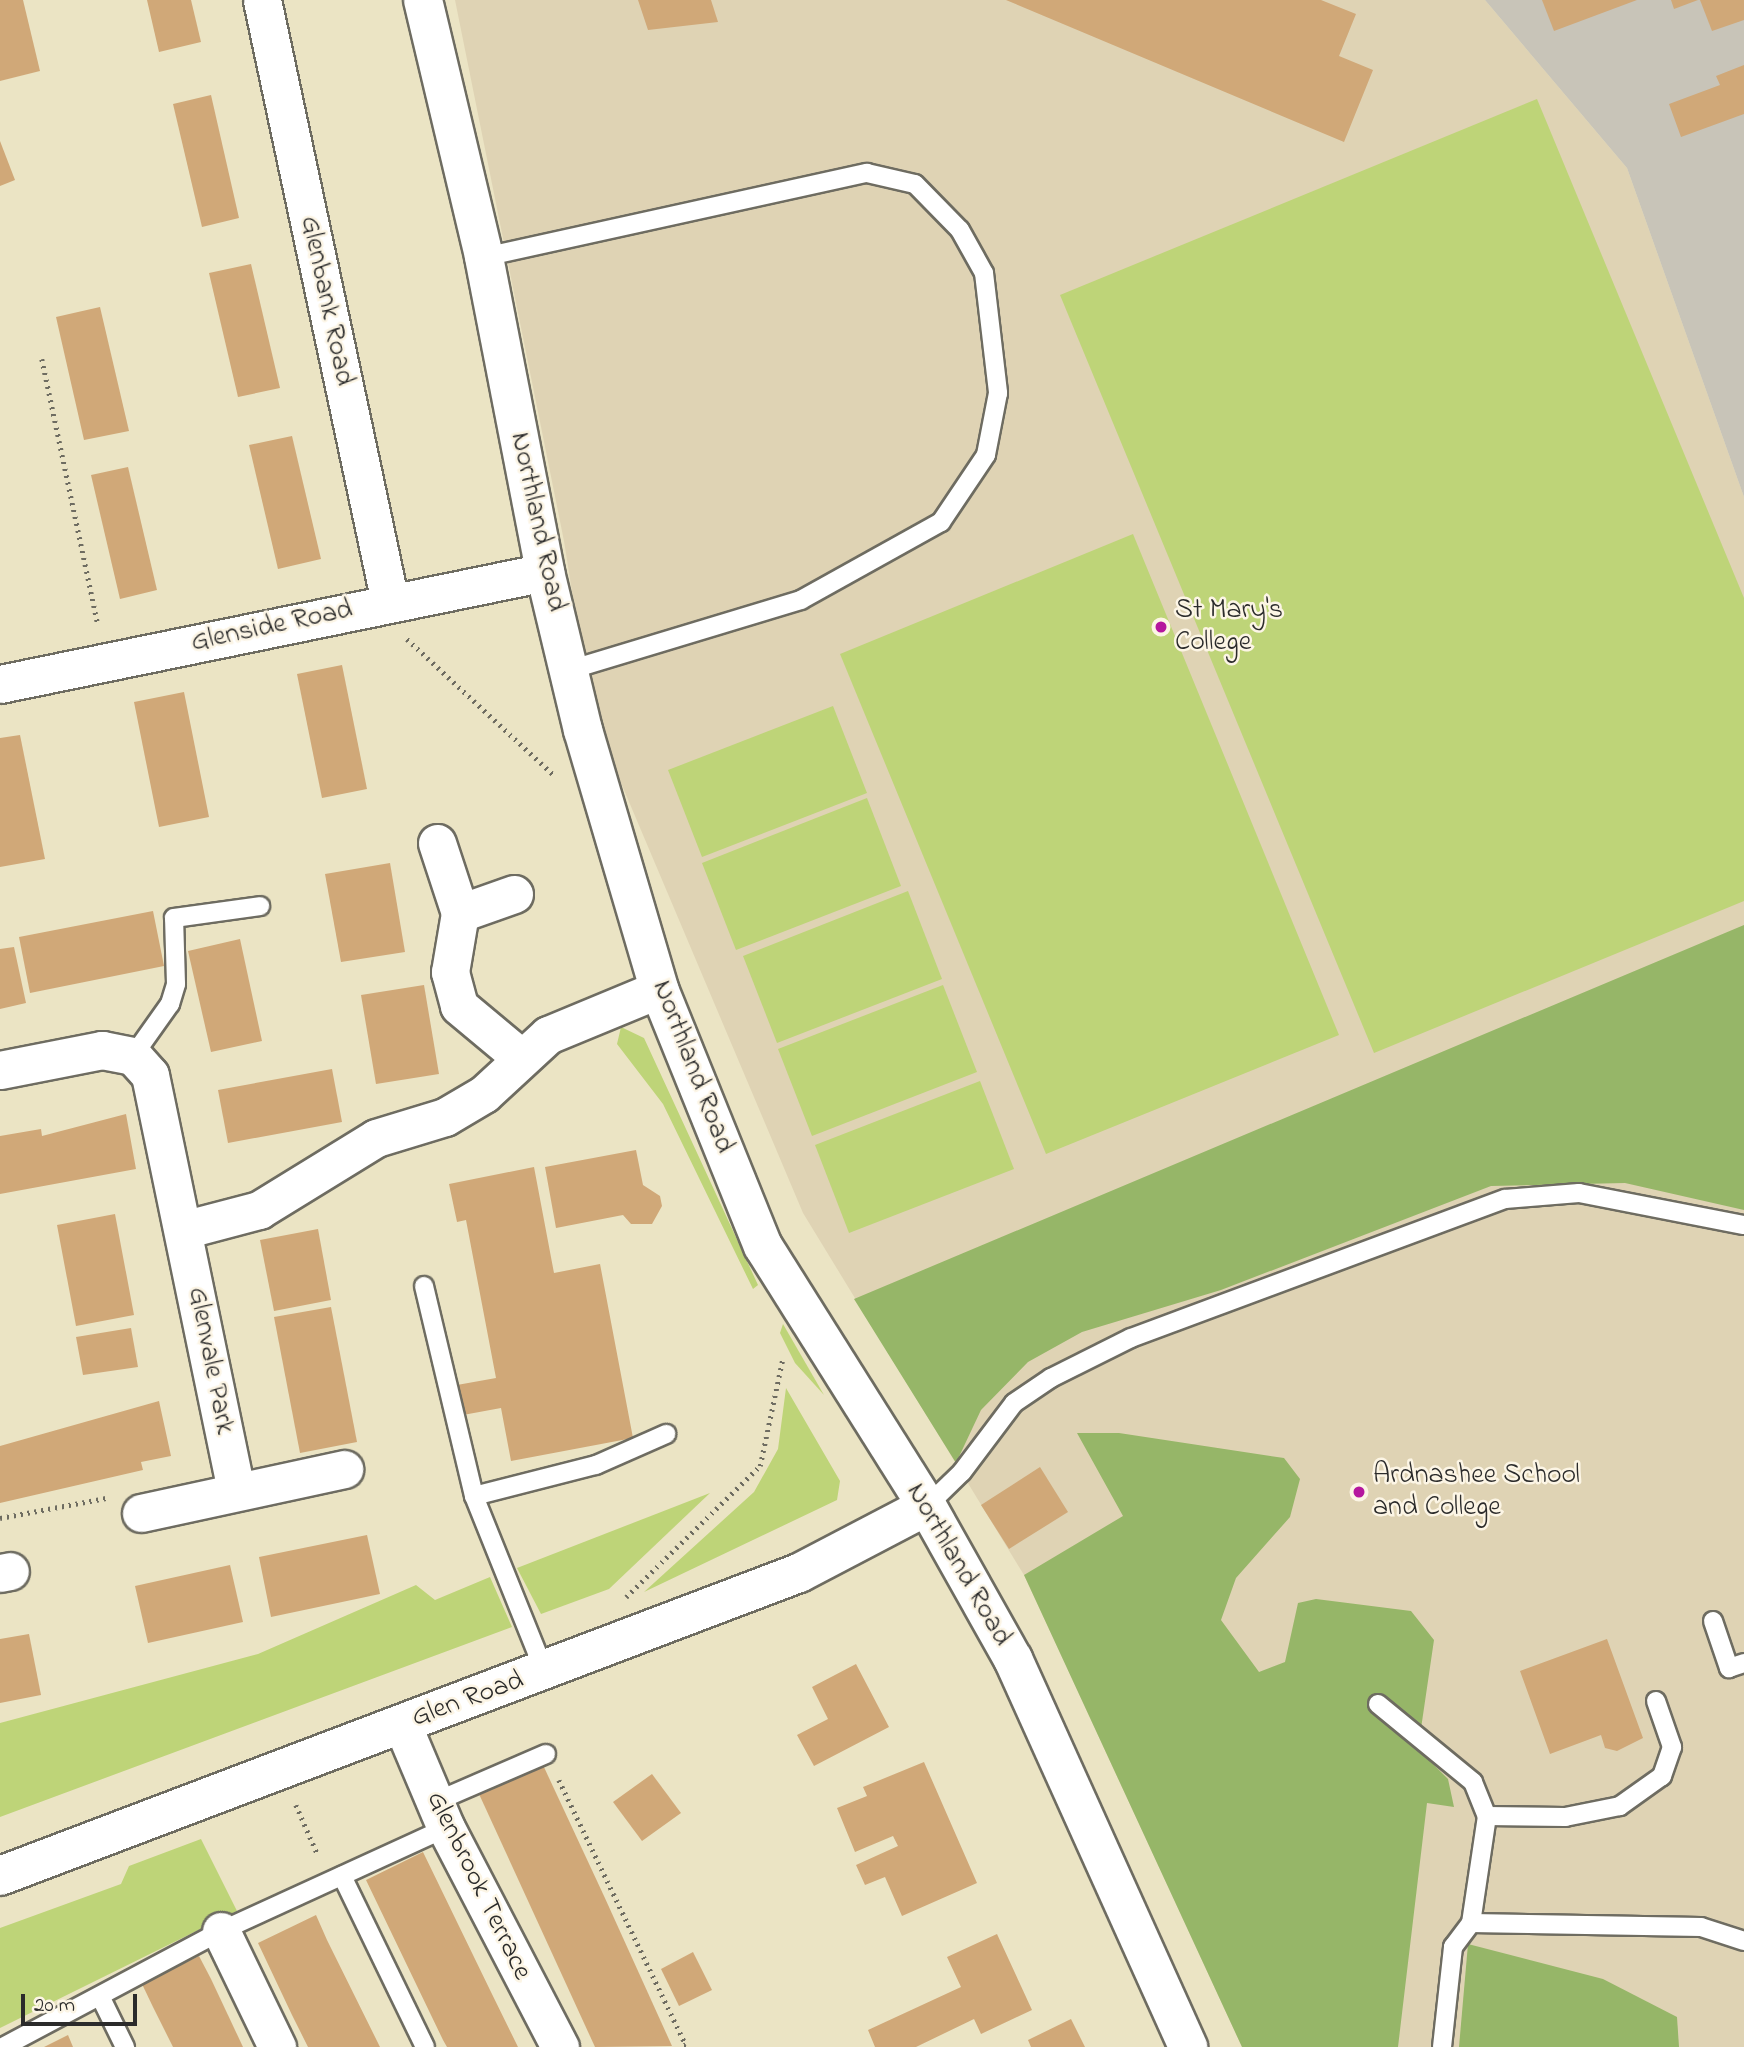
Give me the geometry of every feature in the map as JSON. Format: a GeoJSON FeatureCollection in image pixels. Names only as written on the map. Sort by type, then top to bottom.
{"type":"FeatureCollection","features":[{"type":"Feature","properties":{"kind":"main road","name":"Northland Road"},"geometry":{"type":"LineString","coordinates":[[423,0],[484,257],[545,572],[569,670],[659,989],[763,1246],[927,1506],[1013,1659],[1188,2047]]}},
{"type":"Feature","properties":{"kind":"main road","name":"Glen Road"},"geometry":{"type":"LineString","coordinates":[[0,1875],[280,1768],[545,1673],[799,1573],[927,1506]]}},
{"type":"Feature","properties":{"kind":"street","name":"Glenbank Road"},"geometry":{"type":"LineString","coordinates":[[261,0],[390,602]]}},
{"type":"Feature","properties":{"kind":"street","name":"Glenside Road"},"geometry":{"type":"LineString","coordinates":[[0,684],[545,572]]}},
{"type":"Feature","properties":{"kind":"street"},"geometry":{"type":"LineString","coordinates":[[437,842],[460,913],[450,972],[459,1006],[519,1056]]}},
{"type":"Feature","properties":{"kind":"street"},"geometry":{"type":"LineString","coordinates":[[460,913],[514,894]]}},
{"type":"Feature","properties":{"kind":"street"},"geometry":{"type":"LineString","coordinates":[[183,1230],[259,1210],[364,1144],[445,1117],[484,1094],[519,1056],[548,1035],[659,989]]}},
{"type":"Feature","properties":{"kind":"street"},"geometry":{"type":"LineString","coordinates":[[0,1070],[102,1050],[133,1056]]}},
{"type":"Feature","properties":{"kind":"street","name":"Glenvale Park"},"geometry":{"type":"LineString","coordinates":[[133,1056],[150,1075],[236,1491]]}},
{"type":"Feature","properties":{"kind":"street"},"geometry":{"type":"LineString","coordinates":[[141,1513],[344,1469]]}},
{"type":"Feature","properties":{"kind":"street","name":"Glenbrook Terrace"},"geometry":{"type":"LineString","coordinates":[[402,1724],[440,1815],[560,2047]]}},
{"type":"Feature","properties":{"kind":"street"},"geometry":{"type":"LineString","coordinates":[[221,1931],[277,2047]]}},
{"type":"Feature","properties":{"kind":"lane"},"geometry":{"type":"LineString","coordinates":[[484,257],[867,173],[915,184],[960,230],[984,273],[998,393],[986,455],[941,522],[801,600],[569,670]]}},
{"type":"Feature","properties":{"kind":"lane"},"geometry":{"type":"LineString","coordinates":[[133,1056],[170,1004],[176,984],[174,918],[260,906]]}},
{"type":"Feature","properties":{"kind":"lane"},"geometry":{"type":"LineString","coordinates":[[927,1506],[962,1472],[1014,1403],[1051,1378],[1131,1338],[1506,1199],[1579,1193],[1744,1225]]}},
{"type":"Feature","properties":{"kind":"lane"},"geometry":{"type":"LineString","coordinates":[[424,1286],[474,1496],[545,1673]]}},
{"type":"Feature","properties":{"kind":"lane"},"geometry":{"type":"LineString","coordinates":[[474,1496],[596,1465],[666,1434]]}},
{"type":"Feature","properties":{"kind":"lane"},"geometry":{"type":"LineString","coordinates":[[1713,1621],[1729,1668],[1744,1662]]}},
{"type":"Feature","properties":{"kind":"lane"},"geometry":{"type":"LineString","coordinates":[[1487,1816],[1565,1817],[1620,1806],[1662,1776],[1672,1747],[1656,1701]]}},
{"type":"Feature","properties":{"kind":"lane"},"geometry":{"type":"LineString","coordinates":[[1378,1704],[1473,1782],[1487,1816],[1471,1923],[1453,1947],[1442,2047]]}},
{"type":"Feature","properties":{"kind":"lane"},"geometry":{"type":"LineString","coordinates":[[3,2047],[221,1931],[341,1876],[546,1754]]}},
{"type":"Feature","properties":{"kind":"lane"},"geometry":{"type":"LineString","coordinates":[[341,1876],[425,2047]]}},
{"type":"Feature","properties":{"kind":"lane"},"geometry":{"type":"LineString","coordinates":[[1471,1923],[1702,1927],[1744,1941]]}},
{"type":"Feature","properties":{"kind":"lane"},"geometry":{"type":"LineString","coordinates":[[100,1996],[125,2047]]}},
{"type":"Feature","properties":{"kind":"path"},"geometry":{"type":"LineString","coordinates":[[42,359],[105,662]]}},
{"type":"Feature","properties":{"kind":"path"},"geometry":{"type":"LineString","coordinates":[[390,602],[396,628],[553,774]]}},
{"type":"Feature","properties":{"kind":"path"},"geometry":{"type":"LineString","coordinates":[[607,1647],[628,1590],[760,1466],[783,1357]]}},
{"type":"Feature","properties":{"kind":"path"},"geometry":{"type":"LineString","coordinates":[[0,1518],[112,1497],[141,1513]]}},
{"type":"Feature","properties":{"kind":"path"},"geometry":{"type":"LineString","coordinates":[[546,1754],[686,2045],[680,2047]]}},
{"type":"Feature","properties":{"kind":"path"},"geometry":{"type":"LineString","coordinates":[[280,1768],[323,1866]]}},
{"type":"Feature","properties":{"kind":"shaded area","name":"St Mary's College"},"geometry":{"type":"Polygon","coordinates":[[[455,0],[1485,0],[1627,168],[1744,497],[1744,2047],[1242,2047],[1024,1575],[803,1213],[591,712],[564,541],[455,0]]]}},
{"type":"Feature","properties":{"kind":"shaded area"},"geometry":{"type":"Polygon","coordinates":[[[1485,0],[1744,0],[1744,497],[1627,168],[1485,0]]]}},
{"type":"Feature","properties":{"kind":"green space"},"geometry":{"type":"Polygon","coordinates":[[[1537,99],[1744,598],[1744,901],[1374,1053],[1060,295],[1537,99]]]}},
{"type":"Feature","properties":{"kind":"green space"},"geometry":{"type":"Polygon","coordinates":[[[1133,534],[1339,1035],[1046,1154],[840,654],[1133,534]]]}},
{"type":"Feature","properties":{"kind":"green space"},"geometry":{"type":"Polygon","coordinates":[[[833,706],[867,793],[702,857],[668,770],[833,706]]]}},
{"type":"Feature","properties":{"kind":"green space"},"geometry":{"type":"Polygon","coordinates":[[[867,798],[901,886],[736,950],[702,863],[867,798]]]}},
{"type":"Feature","properties":{"kind":"green space"},"geometry":{"type":"Polygon","coordinates":[[[908,891],[942,979],[777,1043],[743,956],[908,891]]]}},
{"type":"Feature","properties":{"kind":"green space"},"geometry":{"type":"Polygon","coordinates":[[[1744,925],[1744,1210],[1625,1183],[1491,1186],[1221,1290],[1082,1332],[1028,1362],[981,1410],[956,1463],[854,1299],[1744,925]]]}},
{"type":"Feature","properties":{"kind":"green space"},"geometry":{"type":"Polygon","coordinates":[[[943,985],[977,1072],[812,1136],[778,1049],[943,985]]]}},
{"type":"Feature","properties":{"kind":"green space"},"geometry":{"type":"Polygon","coordinates":[[[621,1027],[644,1038],[758,1285],[753,1289],[663,1104],[617,1044],[621,1027]]]}},
{"type":"Feature","properties":{"kind":"green space"},"geometry":{"type":"Polygon","coordinates":[[[980,1081],[1014,1169],[849,1233],[815,1145],[980,1081]]]}},
{"type":"Feature","properties":{"kind":"green space"},"geometry":{"type":"Polygon","coordinates":[[[783,1324],[824,1395],[795,1363],[780,1333],[783,1324]]]}},
{"type":"Feature","properties":{"kind":"green space"},"geometry":{"type":"Polygon","coordinates":[[[786,1388],[840,1481],[837,1500],[644,1592],[754,1492],[778,1449],[786,1388]]]}},
{"type":"Feature","properties":{"kind":"green space"},"geometry":{"type":"Polygon","coordinates":[[[1077,1433],[1119,1433],[1284,1458],[1300,1479],[1290,1517],[1236,1578],[1221,1620],[1259,1672],[1285,1662],[1298,1603],[1316,1599],[1411,1611],[1434,1640],[1418,1749],[1448,1779],[1454,1807],[1427,1803],[1398,2047],[1242,2047],[1024,1575],[1123,1516],[1077,1433]]]}},
{"type":"Feature","properties":{"kind":"green space"},"geometry":{"type":"Polygon","coordinates":[[[710,1493],[609,1589],[541,1614],[517,1568],[710,1493]]]}},
{"type":"Feature","properties":{"kind":"green space"},"geometry":{"type":"Polygon","coordinates":[[[490,1577],[512,1627],[0,1817],[0,1723],[258,1654],[416,1585],[435,1600],[490,1577]]]}},
{"type":"Feature","properties":{"kind":"green space"},"geometry":{"type":"Polygon","coordinates":[[[201,1839],[237,1911],[0,2028],[0,1928],[121,1884],[129,1866],[201,1839]]]}},
{"type":"Feature","properties":{"kind":"green space"},"geometry":{"type":"Polygon","coordinates":[[[1468,1944],[1603,1979],[1677,2017],[1679,2047],[1459,2047],[1468,1944]]]}},
{"type":"Feature","properties":{"kind":"building"},"geometry":{"type":"Polygon","coordinates":[[[0,0],[23,0],[40,71],[0,81],[0,0]]]}},
{"type":"Feature","properties":{"kind":"building"},"geometry":{"type":"Polygon","coordinates":[[[147,0],[191,0],[201,42],[159,52],[147,0]]]}},
{"type":"Feature","properties":{"kind":"building"},"geometry":{"type":"Polygon","coordinates":[[[638,0],[711,0],[718,22],[648,30],[638,0]]]}},
{"type":"Feature","properties":{"kind":"building"},"geometry":{"type":"Polygon","coordinates":[[[1006,0],[1321,0],[1356,14],[1339,56],[1373,70],[1344,142],[1006,0]]]}},
{"type":"Feature","properties":{"kind":"building"},"geometry":{"type":"Polygon","coordinates":[[[1542,0],[1637,0],[1554,31],[1542,0]]]}},
{"type":"Feature","properties":{"kind":"building"},"geometry":{"type":"Polygon","coordinates":[[[1671,0],[1698,0],[1674,9],[1671,0]]]}},
{"type":"Feature","properties":{"kind":"building"},"geometry":{"type":"Polygon","coordinates":[[[1700,0],[1744,0],[1744,20],[1712,31],[1700,0]]]}},
{"type":"Feature","properties":{"kind":"building"},"geometry":{"type":"Polygon","coordinates":[[[1744,65],[1744,114],[1681,137],[1669,104],[1720,85],[1716,76],[1744,65]]]}},
{"type":"Feature","properties":{"kind":"building"},"geometry":{"type":"Polygon","coordinates":[[[211,95],[239,218],[202,227],[173,104],[211,95]]]}},
{"type":"Feature","properties":{"kind":"building"},"geometry":{"type":"Polygon","coordinates":[[[0,141],[15,180],[0,186],[0,141]]]}},
{"type":"Feature","properties":{"kind":"building"},"geometry":{"type":"Polygon","coordinates":[[[251,264],[280,388],[238,397],[209,273],[251,264]]]}},
{"type":"Feature","properties":{"kind":"building"},"geometry":{"type":"Polygon","coordinates":[[[100,307],[129,431],[84,440],[56,317],[100,307]]]}},
{"type":"Feature","properties":{"kind":"building"},"geometry":{"type":"Polygon","coordinates":[[[292,436],[321,559],[278,569],[249,445],[292,436]]]}},
{"type":"Feature","properties":{"kind":"building"},"geometry":{"type":"Polygon","coordinates":[[[128,467],[157,590],[120,599],[91,475],[128,467]]]}},
{"type":"Feature","properties":{"kind":"building"},"geometry":{"type":"Polygon","coordinates":[[[342,665],[367,789],[322,798],[297,674],[342,665]]]}},
{"type":"Feature","properties":{"kind":"building"},"geometry":{"type":"Polygon","coordinates":[[[184,692],[209,817],[159,827],[134,702],[184,692]]]}},
{"type":"Feature","properties":{"kind":"building"},"geometry":{"type":"Polygon","coordinates":[[[20,735],[45,859],[0,867],[0,738],[20,735]]]}},
{"type":"Feature","properties":{"kind":"building"},"geometry":{"type":"Polygon","coordinates":[[[390,863],[405,952],[341,962],[325,874],[390,863]]]}},
{"type":"Feature","properties":{"kind":"building"},"geometry":{"type":"Polygon","coordinates":[[[153,911],[164,966],[30,993],[19,937],[153,911]]]}},
{"type":"Feature","properties":{"kind":"building"},"geometry":{"type":"Polygon","coordinates":[[[240,939],[262,1041],[211,1052],[188,951],[240,939]]]}},
{"type":"Feature","properties":{"kind":"building"},"geometry":{"type":"Polygon","coordinates":[[[14,947],[26,1003],[0,1009],[0,949],[14,947]]]}},
{"type":"Feature","properties":{"kind":"building"},"geometry":{"type":"Polygon","coordinates":[[[424,985],[439,1074],[376,1084],[361,995],[424,985]]]}},
{"type":"Feature","properties":{"kind":"building"},"geometry":{"type":"Polygon","coordinates":[[[332,1069],[342,1122],[228,1143],[218,1090],[332,1069]]]}},
{"type":"Feature","properties":{"kind":"building"},"geometry":{"type":"Polygon","coordinates":[[[126,1114],[136,1169],[0,1194],[0,1136],[41,1129],[42,1136],[126,1114]]]}},
{"type":"Feature","properties":{"kind":"building"},"geometry":{"type":"Polygon","coordinates":[[[636,1150],[643,1185],[660,1196],[662,1206],[652,1224],[631,1224],[623,1215],[556,1228],[545,1167],[636,1150]]]}},
{"type":"Feature","properties":{"kind":"building"},"geometry":{"type":"Polygon","coordinates":[[[534,1167],[554,1273],[600,1264],[633,1438],[511,1461],[501,1408],[463,1415],[457,1385],[496,1378],[466,1220],[457,1222],[449,1184],[534,1167]]]}},
{"type":"Feature","properties":{"kind":"building"},"geometry":{"type":"Polygon","coordinates":[[[115,1214],[134,1315],[76,1326],[57,1225],[115,1214]]]}},
{"type":"Feature","properties":{"kind":"building"},"geometry":{"type":"Polygon","coordinates":[[[318,1229],[331,1300],[274,1311],[260,1240],[318,1229]]]}},
{"type":"Feature","properties":{"kind":"building"},"geometry":{"type":"Polygon","coordinates":[[[331,1307],[357,1442],[300,1453],[274,1317],[331,1307]]]}},
{"type":"Feature","properties":{"kind":"building"},"geometry":{"type":"Polygon","coordinates":[[[131,1328],[138,1367],[83,1375],[76,1337],[131,1328]]]}},
{"type":"Feature","properties":{"kind":"building"},"geometry":{"type":"Polygon","coordinates":[[[159,1401],[171,1456],[141,1462],[143,1470],[0,1503],[0,1446],[159,1401]]]}},
{"type":"Feature","properties":{"kind":"building"},"geometry":{"type":"Polygon","coordinates":[[[1040,1467],[1068,1512],[1009,1549],[981,1505],[1040,1467]]]}},
{"type":"Feature","properties":{"kind":"building"},"geometry":{"type":"Polygon","coordinates":[[[367,1535],[380,1594],[271,1617],[259,1557],[367,1535]]]}},
{"type":"Feature","properties":{"kind":"building"},"geometry":{"type":"Polygon","coordinates":[[[230,1565],[243,1622],[148,1643],[135,1586],[230,1565]]]}},
{"type":"Feature","properties":{"kind":"building"},"geometry":{"type":"Polygon","coordinates":[[[29,1634],[41,1695],[0,1703],[0,1639],[29,1634]]]}},
{"type":"Feature","properties":{"kind":"building"},"geometry":{"type":"Polygon","coordinates":[[[1607,1639],[1643,1738],[1617,1751],[1605,1748],[1601,1735],[1550,1754],[1520,1671],[1607,1639]]]}},
{"type":"Feature","properties":{"kind":"building"},"geometry":{"type":"Polygon","coordinates":[[[856,1664],[889,1727],[814,1766],[797,1735],[828,1719],[812,1687],[856,1664]]]}},
{"type":"Feature","properties":{"kind":"building"},"geometry":{"type":"Polygon","coordinates":[[[924,1762],[977,1883],[902,1916],[885,1877],[865,1885],[856,1865],[898,1846],[893,1836],[855,1852],[837,1808],[867,1796],[863,1787],[924,1762]]]}},
{"type":"Feature","properties":{"kind":"building"},"geometry":{"type":"Polygon","coordinates":[[[543,1765],[672,2046],[595,2047],[479,1794],[543,1765]]]}},
{"type":"Feature","properties":{"kind":"building"},"geometry":{"type":"Polygon","coordinates":[[[652,1774],[681,1813],[642,1841],[613,1802],[652,1774]]]}},
{"type":"Feature","properties":{"kind":"building"},"geometry":{"type":"Polygon","coordinates":[[[423,1852],[518,2047],[447,2047],[443,2040],[366,1880],[423,1852]]]}},
{"type":"Feature","properties":{"kind":"building"},"geometry":{"type":"Polygon","coordinates":[[[316,1915],[380,2047],[308,2047],[292,2015],[258,1943],[316,1915]]]}},
{"type":"Feature","properties":{"kind":"building"},"geometry":{"type":"Polygon","coordinates":[[[997,1934],[1032,2010],[981,2034],[974,2019],[916,2047],[875,2047],[868,2030],[961,1987],[947,1957],[997,1934]]]}},
{"type":"Feature","properties":{"kind":"building"},"geometry":{"type":"Polygon","coordinates":[[[693,1952],[712,1990],[679,2006],[661,1969],[693,1952]]]}},
{"type":"Feature","properties":{"kind":"building"},"geometry":{"type":"Polygon","coordinates":[[[199,1956],[243,2047],[173,2047],[153,2007],[142,1984],[199,1956]]]}},
{"type":"Feature","properties":{"kind":"building"},"geometry":{"type":"Polygon","coordinates":[[[1071,2019],[1085,2047],[1031,2047],[1028,2040],[1071,2019]]]}},
{"type":"Feature","properties":{"kind":"building"},"geometry":{"type":"Polygon","coordinates":[[[68,2035],[73,2047],[44,2047],[68,2035]]]}},
{"type":"Feature","properties":{"kind":"place","name":"St Mary's College"},"geometry":{"type":"Point","coordinates":[1161,627]}},
{"type":"Feature","properties":{"kind":"place","name":"Ardnashee School and College"},"geometry":{"type":"Point","coordinates":[1359,1492]}}]}
